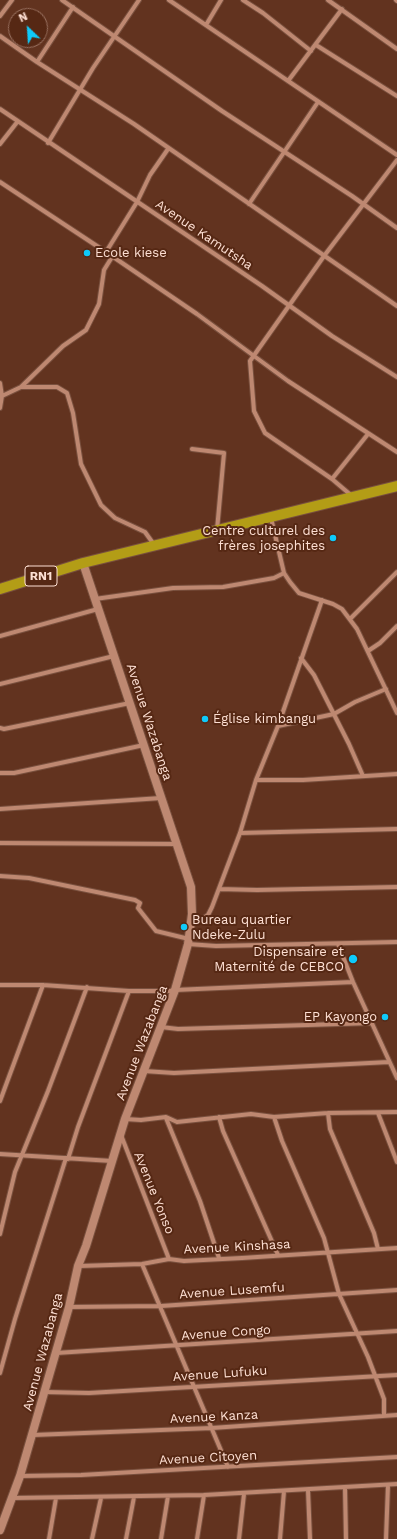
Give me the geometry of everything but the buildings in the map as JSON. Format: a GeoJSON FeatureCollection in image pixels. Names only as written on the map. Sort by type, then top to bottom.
{"type":"FeatureCollection","features":[{"type":"Feature","properties":{"kind":"highway","name":"RN1"},"geometry":{"type":"LineString","coordinates":[[0,589],[82,564],[397,486]]}},
{"type":"Feature","properties":{"kind":"main road","name":"Avenue Wazabanga"},"geometry":{"type":"LineString","coordinates":[[0,1530],[20,1476],[45,1392],[69,1307],[78,1266],[86,1246],[125,1119],[175,990],[192,920],[191,887],[115,656],[82,564]]}},
{"type":"Feature","properties":{"kind":"street"},"geometry":{"type":"LineString","coordinates":[[0,16],[12,0]]}},
{"type":"Feature","properties":{"kind":"street"},"geometry":{"type":"LineString","coordinates":[[62,0],[115,38],[397,228]]}},
{"type":"Feature","properties":{"kind":"street"},"geometry":{"type":"LineString","coordinates":[[37,62],[72,6],[73,0]]}},
{"type":"Feature","properties":{"kind":"street"},"geometry":{"type":"LineString","coordinates":[[48,143],[80,90],[139,0]]}},
{"type":"Feature","properties":{"kind":"street"},"geometry":{"type":"LineString","coordinates":[[169,0],[397,155]]}},
{"type":"Feature","properties":{"kind":"street"},"geometry":{"type":"LineString","coordinates":[[206,25],[221,0]]}},
{"type":"Feature","properties":{"kind":"street"},"geometry":{"type":"LineString","coordinates":[[243,0],[263,13],[311,52]]}},
{"type":"Feature","properties":{"kind":"street"},"geometry":{"type":"LineString","coordinates":[[328,0],[397,49]]}},
{"type":"Feature","properties":{"kind":"street"},"geometry":{"type":"LineString","coordinates":[[288,81],[342,9]]}},
{"type":"Feature","properties":{"kind":"street"},"geometry":{"type":"LineString","coordinates":[[0,36],[37,62],[134,124],[168,149],[397,306]]}},
{"type":"Feature","properties":{"kind":"street"},"geometry":{"type":"LineString","coordinates":[[316,45],[397,96]]}},
{"type":"Feature","properties":{"kind":"street"},"geometry":{"type":"LineString","coordinates":[[249,204],[318,102]]}},
{"type":"Feature","properties":{"kind":"street","name":"Avenue Kamutsha"},"geometry":{"type":"LineString","coordinates":[[0,109],[48,143],[288,304],[332,336],[397,377]]}},
{"type":"Feature","properties":{"kind":"street"},"geometry":{"type":"LineString","coordinates":[[0,144],[18,121]]}},
{"type":"Feature","properties":{"kind":"street"},"geometry":{"type":"LineString","coordinates":[[106,252],[137,202],[150,175],[168,149]]}},
{"type":"Feature","properties":{"kind":"street"},"geometry":{"type":"LineString","coordinates":[[353,497],[332,479],[265,433],[254,411],[250,361],[252,355],[288,304],[397,160]]}},
{"type":"Feature","properties":{"kind":"street"},"geometry":{"type":"LineString","coordinates":[[0,182],[112,256],[197,314],[252,355],[397,452]]}},
{"type":"Feature","properties":{"kind":"street"},"geometry":{"type":"LineString","coordinates":[[2,396],[21,387],[63,346],[86,330],[99,304],[104,270],[112,256]]}},
{"type":"Feature","properties":{"kind":"street"},"geometry":{"type":"LineString","coordinates":[[0,383],[2,396],[0,408]]}},
{"type":"Feature","properties":{"kind":"street"},"geometry":{"type":"LineString","coordinates":[[21,387],[57,387],[67,393],[73,413],[81,464],[101,505],[115,518],[145,532],[155,546]]}},
{"type":"Feature","properties":{"kind":"street"},"geometry":{"type":"LineString","coordinates":[[332,479],[368,434]]}},
{"type":"Feature","properties":{"kind":"street"},"geometry":{"type":"LineString","coordinates":[[192,449],[224,453],[217,530]]}},
{"type":"Feature","properties":{"kind":"street"},"geometry":{"type":"LineString","coordinates":[[271,517],[284,573],[299,592],[342,609],[350,619],[368,651],[397,713]]}},
{"type":"Feature","properties":{"kind":"street"},"geometry":{"type":"LineString","coordinates":[[350,619],[397,572]]}},
{"type":"Feature","properties":{"kind":"street"},"geometry":{"type":"LineString","coordinates":[[95,599],[172,588],[223,587],[274,578],[284,573]]}},
{"type":"Feature","properties":{"kind":"street"},"geometry":{"type":"LineString","coordinates":[[192,920],[201,920],[208,915],[219,889],[240,833],[256,780],[278,726],[322,600]]}},
{"type":"Feature","properties":{"kind":"street"},"geometry":{"type":"LineString","coordinates":[[0,636],[98,609]]}},
{"type":"Feature","properties":{"kind":"street"},"geometry":{"type":"LineString","coordinates":[[368,651],[380,643],[397,626]]}},
{"type":"Feature","properties":{"kind":"street"},"geometry":{"type":"LineString","coordinates":[[0,684],[115,656]]}},
{"type":"Feature","properties":{"kind":"street"},"geometry":{"type":"LineString","coordinates":[[301,658],[314,675],[363,776]]}},
{"type":"Feature","properties":{"kind":"street"},"geometry":{"type":"LineString","coordinates":[[278,726],[334,714],[355,702],[386,689]]}},
{"type":"Feature","properties":{"kind":"street"},"geometry":{"type":"LineString","coordinates":[[393,704],[397,700]]}},
{"type":"Feature","properties":{"kind":"street"},"geometry":{"type":"LineString","coordinates":[[0,728],[4,729],[130,703]]}},
{"type":"Feature","properties":{"kind":"street"},"geometry":{"type":"LineString","coordinates":[[0,773],[14,773],[144,745]]}},
{"type":"Feature","properties":{"kind":"street"},"geometry":{"type":"LineString","coordinates":[[256,780],[304,780],[397,774]]}},
{"type":"Feature","properties":{"kind":"street"},"geometry":{"type":"LineString","coordinates":[[0,809],[162,798]]}},
{"type":"Feature","properties":{"kind":"street"},"geometry":{"type":"LineString","coordinates":[[240,833],[397,829]]}},
{"type":"Feature","properties":{"kind":"street"},"geometry":{"type":"LineString","coordinates":[[0,843],[177,844]]}},
{"type":"Feature","properties":{"kind":"street"},"geometry":{"type":"LineString","coordinates":[[0,876],[29,878],[135,900],[140,903],[138,908],[156,931],[188,941],[216,946],[397,942]]}},
{"type":"Feature","properties":{"kind":"street"},"geometry":{"type":"LineString","coordinates":[[219,889],[257,890],[397,887]]}},
{"type":"Feature","properties":{"kind":"street"},"geometry":{"type":"LineString","coordinates":[[338,944],[353,982],[397,1078]]}},
{"type":"Feature","properties":{"kind":"street"},"geometry":{"type":"LineString","coordinates":[[0,990],[1,985],[43,985],[129,991],[170,991],[353,982]]}},
{"type":"Feature","properties":{"kind":"street"},"geometry":{"type":"LineString","coordinates":[[0,1101],[43,985]]}},
{"type":"Feature","properties":{"kind":"street"},"geometry":{"type":"LineString","coordinates":[[0,1234],[15,1172],[23,1156],[87,987]]}},
{"type":"Feature","properties":{"kind":"street"},"geometry":{"type":"LineString","coordinates":[[0,1373],[15,1320],[67,1158],[129,991]]}},
{"type":"Feature","properties":{"kind":"street"},"geometry":{"type":"LineString","coordinates":[[161,1027],[178,1029],[372,1023]]}},
{"type":"Feature","properties":{"kind":"street"},"geometry":{"type":"LineString","coordinates":[[144,1071],[174,1073],[389,1062]]}},
{"type":"Feature","properties":{"kind":"street"},"geometry":{"type":"LineString","coordinates":[[125,1119],[141,1120],[166,1117],[177,1122],[251,1114],[274,1117],[328,1113],[397,1112]]}},
{"type":"Feature","properties":{"kind":"street"},"geometry":{"type":"LineString","coordinates":[[328,1113],[330,1129],[374,1233],[378,1249]]}},
{"type":"Feature","properties":{"kind":"street"},"geometry":{"type":"LineString","coordinates":[[378,1113],[397,1162]]}},
{"type":"Feature","properties":{"kind":"street"},"geometry":{"type":"LineString","coordinates":[[166,1117],[200,1201],[219,1258]]}},
{"type":"Feature","properties":{"kind":"street"},"geometry":{"type":"LineString","coordinates":[[219,1117],[223,1131],[278,1255]]}},
{"type":"Feature","properties":{"kind":"street"},"geometry":{"type":"LineString","coordinates":[[274,1117],[282,1141],[324,1238],[339,1294],[356,1334],[368,1357],[384,1399],[384,1415]]}},
{"type":"Feature","properties":{"kind":"street","name":"Avenue Yonso"},"geometry":{"type":"LineString","coordinates":[[121,1135],[169,1259]]}},
{"type":"Feature","properties":{"kind":"street"},"geometry":{"type":"LineString","coordinates":[[0,1154],[112,1161]]}},
{"type":"Feature","properties":{"kind":"street","name":"Avenue Kinshasa"},"geometry":{"type":"LineString","coordinates":[[78,1266],[142,1264],[169,1259],[184,1261],[397,1248]]}},
{"type":"Feature","properties":{"kind":"street"},"geometry":{"type":"LineString","coordinates":[[142,1264],[228,1467]]}},
{"type":"Feature","properties":{"kind":"street","name":"Avenue Lusemfu"},"geometry":{"type":"LineString","coordinates":[[69,1307],[161,1306],[397,1290]]}},
{"type":"Feature","properties":{"kind":"street","name":"Avenue Congo"},"geometry":{"type":"LineString","coordinates":[[56,1352],[177,1346],[397,1331]]}},
{"type":"Feature","properties":{"kind":"street","name":"Avenue Lufuku"},"geometry":{"type":"LineString","coordinates":[[45,1392],[89,1393],[397,1375]]}},
{"type":"Feature","properties":{"kind":"street","name":"Avenue Kanza"},"geometry":{"type":"LineString","coordinates":[[32,1435],[212,1428],[397,1415]]}},
{"type":"Feature","properties":{"kind":"street","name":"Avenue Citoyen"},"geometry":{"type":"LineString","coordinates":[[20,1476],[81,1475],[397,1457]]}},
{"type":"Feature","properties":{"kind":"street"},"geometry":{"type":"LineString","coordinates":[[12,1498],[101,1498],[244,1494],[397,1484]]}},
{"type":"Feature","properties":{"kind":"street"},"geometry":{"type":"LineString","coordinates":[[386,1539],[388,1485]]}},
{"type":"Feature","properties":{"kind":"street"},"geometry":{"type":"LineString","coordinates":[[345,1487],[346,1539]]}},
{"type":"Feature","properties":{"kind":"street"},"geometry":{"type":"LineString","coordinates":[[308,1490],[310,1539]]}},
{"type":"Feature","properties":{"kind":"street"},"geometry":{"type":"LineString","coordinates":[[280,1539],[284,1491]]}},
{"type":"Feature","properties":{"kind":"street"},"geometry":{"type":"LineString","coordinates":[[240,1539],[244,1494]]}},
{"type":"Feature","properties":{"kind":"street"},"geometry":{"type":"LineString","coordinates":[[197,1539],[204,1495]]}},
{"type":"Feature","properties":{"kind":"street"},"geometry":{"type":"LineString","coordinates":[[161,1539],[168,1496]]}},
{"type":"Feature","properties":{"kind":"street"},"geometry":{"type":"LineString","coordinates":[[126,1539],[134,1497]]}},
{"type":"Feature","properties":{"kind":"street"},"geometry":{"type":"LineString","coordinates":[[49,1539],[56,1498]]}},
{"type":"Feature","properties":{"kind":"street"},"geometry":{"type":"LineString","coordinates":[[92,1539],[101,1498]]}},
{"type":"Feature","properties":{"kind":"place","name":"Ecole kiese"},"geometry":{"type":"Point","coordinates":[87,253]}},
{"type":"Feature","properties":{"kind":"place","name":"Centre culturel des frères josephites"},"geometry":{"type":"Point","coordinates":[333,538]}},
{"type":"Feature","properties":{"kind":"place","name":"Église kimbangu"},"geometry":{"type":"Point","coordinates":[205,719]}},
{"type":"Feature","properties":{"kind":"place","name":"Bureau quartier Ndeke-Zulu"},"geometry":{"type":"Point","coordinates":[184,927]}},
{"type":"Feature","properties":{"kind":"place","name":"Dispensaire et Maternité de CEBCO"},"geometry":{"type":"Point","coordinates":[353,959]}},
{"type":"Feature","properties":{"kind":"place","name":"EP Kayongo"},"geometry":{"type":"Point","coordinates":[385,1017]}}]}
